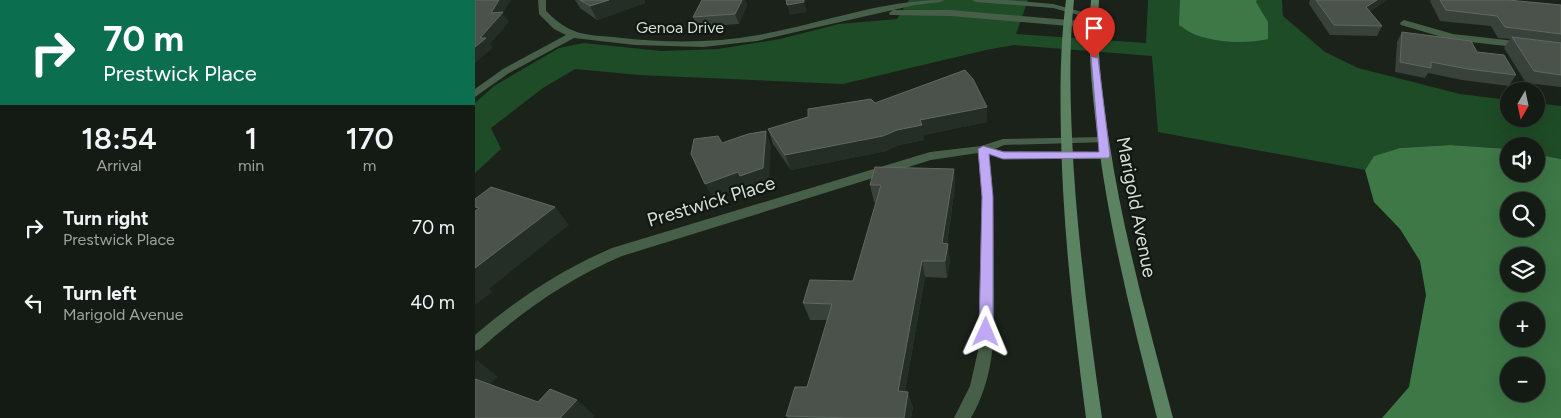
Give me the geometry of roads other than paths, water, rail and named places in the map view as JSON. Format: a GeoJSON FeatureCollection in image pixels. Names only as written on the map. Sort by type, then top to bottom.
{"type":"FeatureCollection","features":[{"type":"Feature","properties":{"kind":"main road"},"geometry":{"type":"LineString","coordinates":[[1071,0],[1065,86],[1066,148],[1083,349],[1094,418]]}},
{"type":"Feature","properties":{"kind":"main road","name":"Marigold Avenue"},"geometry":{"type":"LineString","coordinates":[[1095,0],[1093,21],[1094,58],[1104,148],[1128,272],[1165,418]]}},
{"type":"Feature","properties":{"kind":"street","name":"Genoa Drive"},"geometry":{"type":"LineString","coordinates":[[542,0],[542,12],[557,27],[573,35],[635,42],[703,44],[757,38],[866,13],[940,0]]}},
{"type":"Feature","properties":{"kind":"street"},"geometry":{"type":"LineString","coordinates":[[976,0],[1053,6],[1093,21]]}},
{"type":"Feature","properties":{"kind":"street","name":"Genoa Drive"},"geometry":{"type":"LineString","coordinates":[[866,13],[950,13],[1068,24],[1093,21]]}},
{"type":"Feature","properties":{"kind":"street"},"geometry":{"type":"LineString","coordinates":[[1404,22],[1452,37],[1531,46]]}},
{"type":"Feature","properties":{"kind":"street"},"geometry":{"type":"LineString","coordinates":[[475,94],[506,71],[573,35]]}},
{"type":"Feature","properties":{"kind":"street","name":"Prestwick Place"},"geometry":{"type":"LineString","coordinates":[[475,344],[530,297],[554,281],[617,252],[931,156],[983,149],[1003,155],[1066,148],[1104,148]]}},
{"type":"Feature","properties":{"kind":"street"},"geometry":{"type":"LineString","coordinates":[[962,418],[972,402],[982,376],[986,351],[988,197],[983,149]]}}]}
